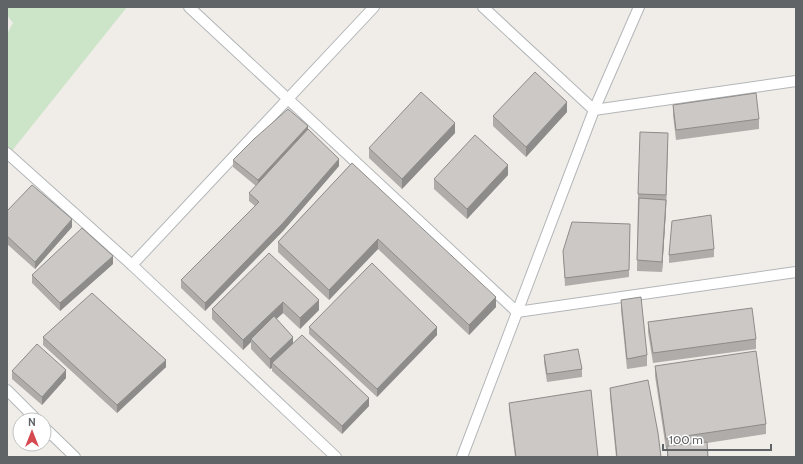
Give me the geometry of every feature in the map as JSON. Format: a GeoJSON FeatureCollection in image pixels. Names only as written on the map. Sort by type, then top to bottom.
{"type":"FeatureCollection","features":[{"type":"Feature","properties":{"kind":"street"},"geometry":{"type":"LineString","coordinates":[[189,7],[517,312]]}},
{"type":"Feature","properties":{"kind":"street"},"geometry":{"type":"LineString","coordinates":[[132,265],[374,7]]}},
{"type":"Feature","properties":{"kind":"street"},"geometry":{"type":"LineString","coordinates":[[483,7],[594,110]]}},
{"type":"Feature","properties":{"kind":"street"},"geometry":{"type":"LineString","coordinates":[[462,457],[594,110],[639,7]]}},
{"type":"Feature","properties":{"kind":"street"},"geometry":{"type":"LineString","coordinates":[[594,110],[796,81]]}},
{"type":"Feature","properties":{"kind":"street"},"geometry":{"type":"LineString","coordinates":[[7,153],[132,265],[336,457]]}},
{"type":"Feature","properties":{"kind":"street"},"geometry":{"type":"LineString","coordinates":[[517,312],[796,272]]}},
{"type":"Feature","properties":{"kind":"street"},"geometry":{"type":"LineString","coordinates":[[7,390],[29,412]]}},
{"type":"Feature","properties":{"kind":"street"},"geometry":{"type":"LineString","coordinates":[[52,434],[75,457]]}},
{"type":"Feature","properties":{"kind":"green space"},"geometry":{"type":"Polygon","coordinates":[[[7,7],[127,7],[7,157],[7,34],[13,23],[7,15],[7,7]]]}},
{"type":"Feature","properties":{"kind":"building"},"geometry":{"type":"Polygon","coordinates":[[[535,72],[567,102],[526,147],[493,116],[535,72]]]}},
{"type":"Feature","properties":{"kind":"building"},"geometry":{"type":"Polygon","coordinates":[[[421,92],[455,123],[402,179],[369,148],[421,92]]]}},
{"type":"Feature","properties":{"kind":"building"},"geometry":{"type":"Polygon","coordinates":[[[756,93],[759,119],[676,130],[673,105],[756,93]]]}},
{"type":"Feature","properties":{"kind":"building"},"geometry":{"type":"Polygon","coordinates":[[[288,109],[308,126],[258,180],[233,160],[288,109]]]}},
{"type":"Feature","properties":{"kind":"building"},"geometry":{"type":"Polygon","coordinates":[[[308,129],[339,159],[283,223],[205,303],[181,280],[259,202],[249,193],[308,129]]]}},
{"type":"Feature","properties":{"kind":"building"},"geometry":{"type":"Polygon","coordinates":[[[640,132],[668,133],[666,195],[638,194],[640,132]]]}},
{"type":"Feature","properties":{"kind":"building"},"geometry":{"type":"Polygon","coordinates":[[[475,135],[508,165],[467,209],[434,179],[475,135]]]}},
{"type":"Feature","properties":{"kind":"building"},"geometry":{"type":"Polygon","coordinates":[[[352,163],[496,297],[469,325],[378,239],[329,290],[278,242],[352,163]]]}},
{"type":"Feature","properties":{"kind":"building"},"geometry":{"type":"Polygon","coordinates":[[[32,185],[72,219],[35,262],[7,236],[7,211],[32,185]]]}},
{"type":"Feature","properties":{"kind":"building"},"geometry":{"type":"Polygon","coordinates":[[[639,198],[666,200],[662,262],[637,260],[639,198]]]}},
{"type":"Feature","properties":{"kind":"building"},"geometry":{"type":"Polygon","coordinates":[[[711,215],[714,249],[669,255],[672,221],[711,215]]]}},
{"type":"Feature","properties":{"kind":"building"},"geometry":{"type":"Polygon","coordinates":[[[572,222],[630,224],[629,270],[565,278],[563,251],[572,222]]]}},
{"type":"Feature","properties":{"kind":"building"},"geometry":{"type":"Polygon","coordinates":[[[82,228],[113,256],[60,303],[32,275],[82,228]]]}},
{"type":"Feature","properties":{"kind":"building"},"geometry":{"type":"Polygon","coordinates":[[[269,253],[319,300],[300,318],[283,302],[243,340],[212,309],[269,253]]]}},
{"type":"Feature","properties":{"kind":"building"},"geometry":{"type":"Polygon","coordinates":[[[372,263],[437,327],[377,389],[309,327],[372,263]]]}},
{"type":"Feature","properties":{"kind":"building"},"geometry":{"type":"Polygon","coordinates":[[[92,293],[166,360],[117,405],[43,337],[92,293]]]}},
{"type":"Feature","properties":{"kind":"building"},"geometry":{"type":"Polygon","coordinates":[[[641,297],[647,355],[627,359],[621,300],[641,297]]]}},
{"type":"Feature","properties":{"kind":"building"},"geometry":{"type":"Polygon","coordinates":[[[752,308],[756,339],[653,353],[648,322],[752,308]]]}},
{"type":"Feature","properties":{"kind":"building"},"geometry":{"type":"Polygon","coordinates":[[[274,316],[293,337],[270,359],[251,339],[274,316]]]}},
{"type":"Feature","properties":{"kind":"building"},"geometry":{"type":"Polygon","coordinates":[[[302,335],[369,398],[342,426],[272,363],[302,335]]]}},
{"type":"Feature","properties":{"kind":"building"},"geometry":{"type":"Polygon","coordinates":[[[37,344],[66,370],[42,397],[12,371],[37,344]]]}},
{"type":"Feature","properties":{"kind":"building"},"geometry":{"type":"Polygon","coordinates":[[[578,349],[582,369],[547,374],[544,355],[578,349]]]}},
{"type":"Feature","properties":{"kind":"building"},"geometry":{"type":"Polygon","coordinates":[[[756,351],[766,424],[666,439],[655,366],[756,351]]]}},
{"type":"Feature","properties":{"kind":"building"},"geometry":{"type":"Polygon","coordinates":[[[648,380],[661,457],[617,457],[610,388],[648,380]]]}},
{"type":"Feature","properties":{"kind":"building"},"geometry":{"type":"Polygon","coordinates":[[[591,390],[598,457],[516,457],[509,403],[591,390]]]}},
{"type":"Feature","properties":{"kind":"building"},"geometry":{"type":"Polygon","coordinates":[[[707,442],[708,457],[668,457],[667,446],[707,442]]]}}]}
